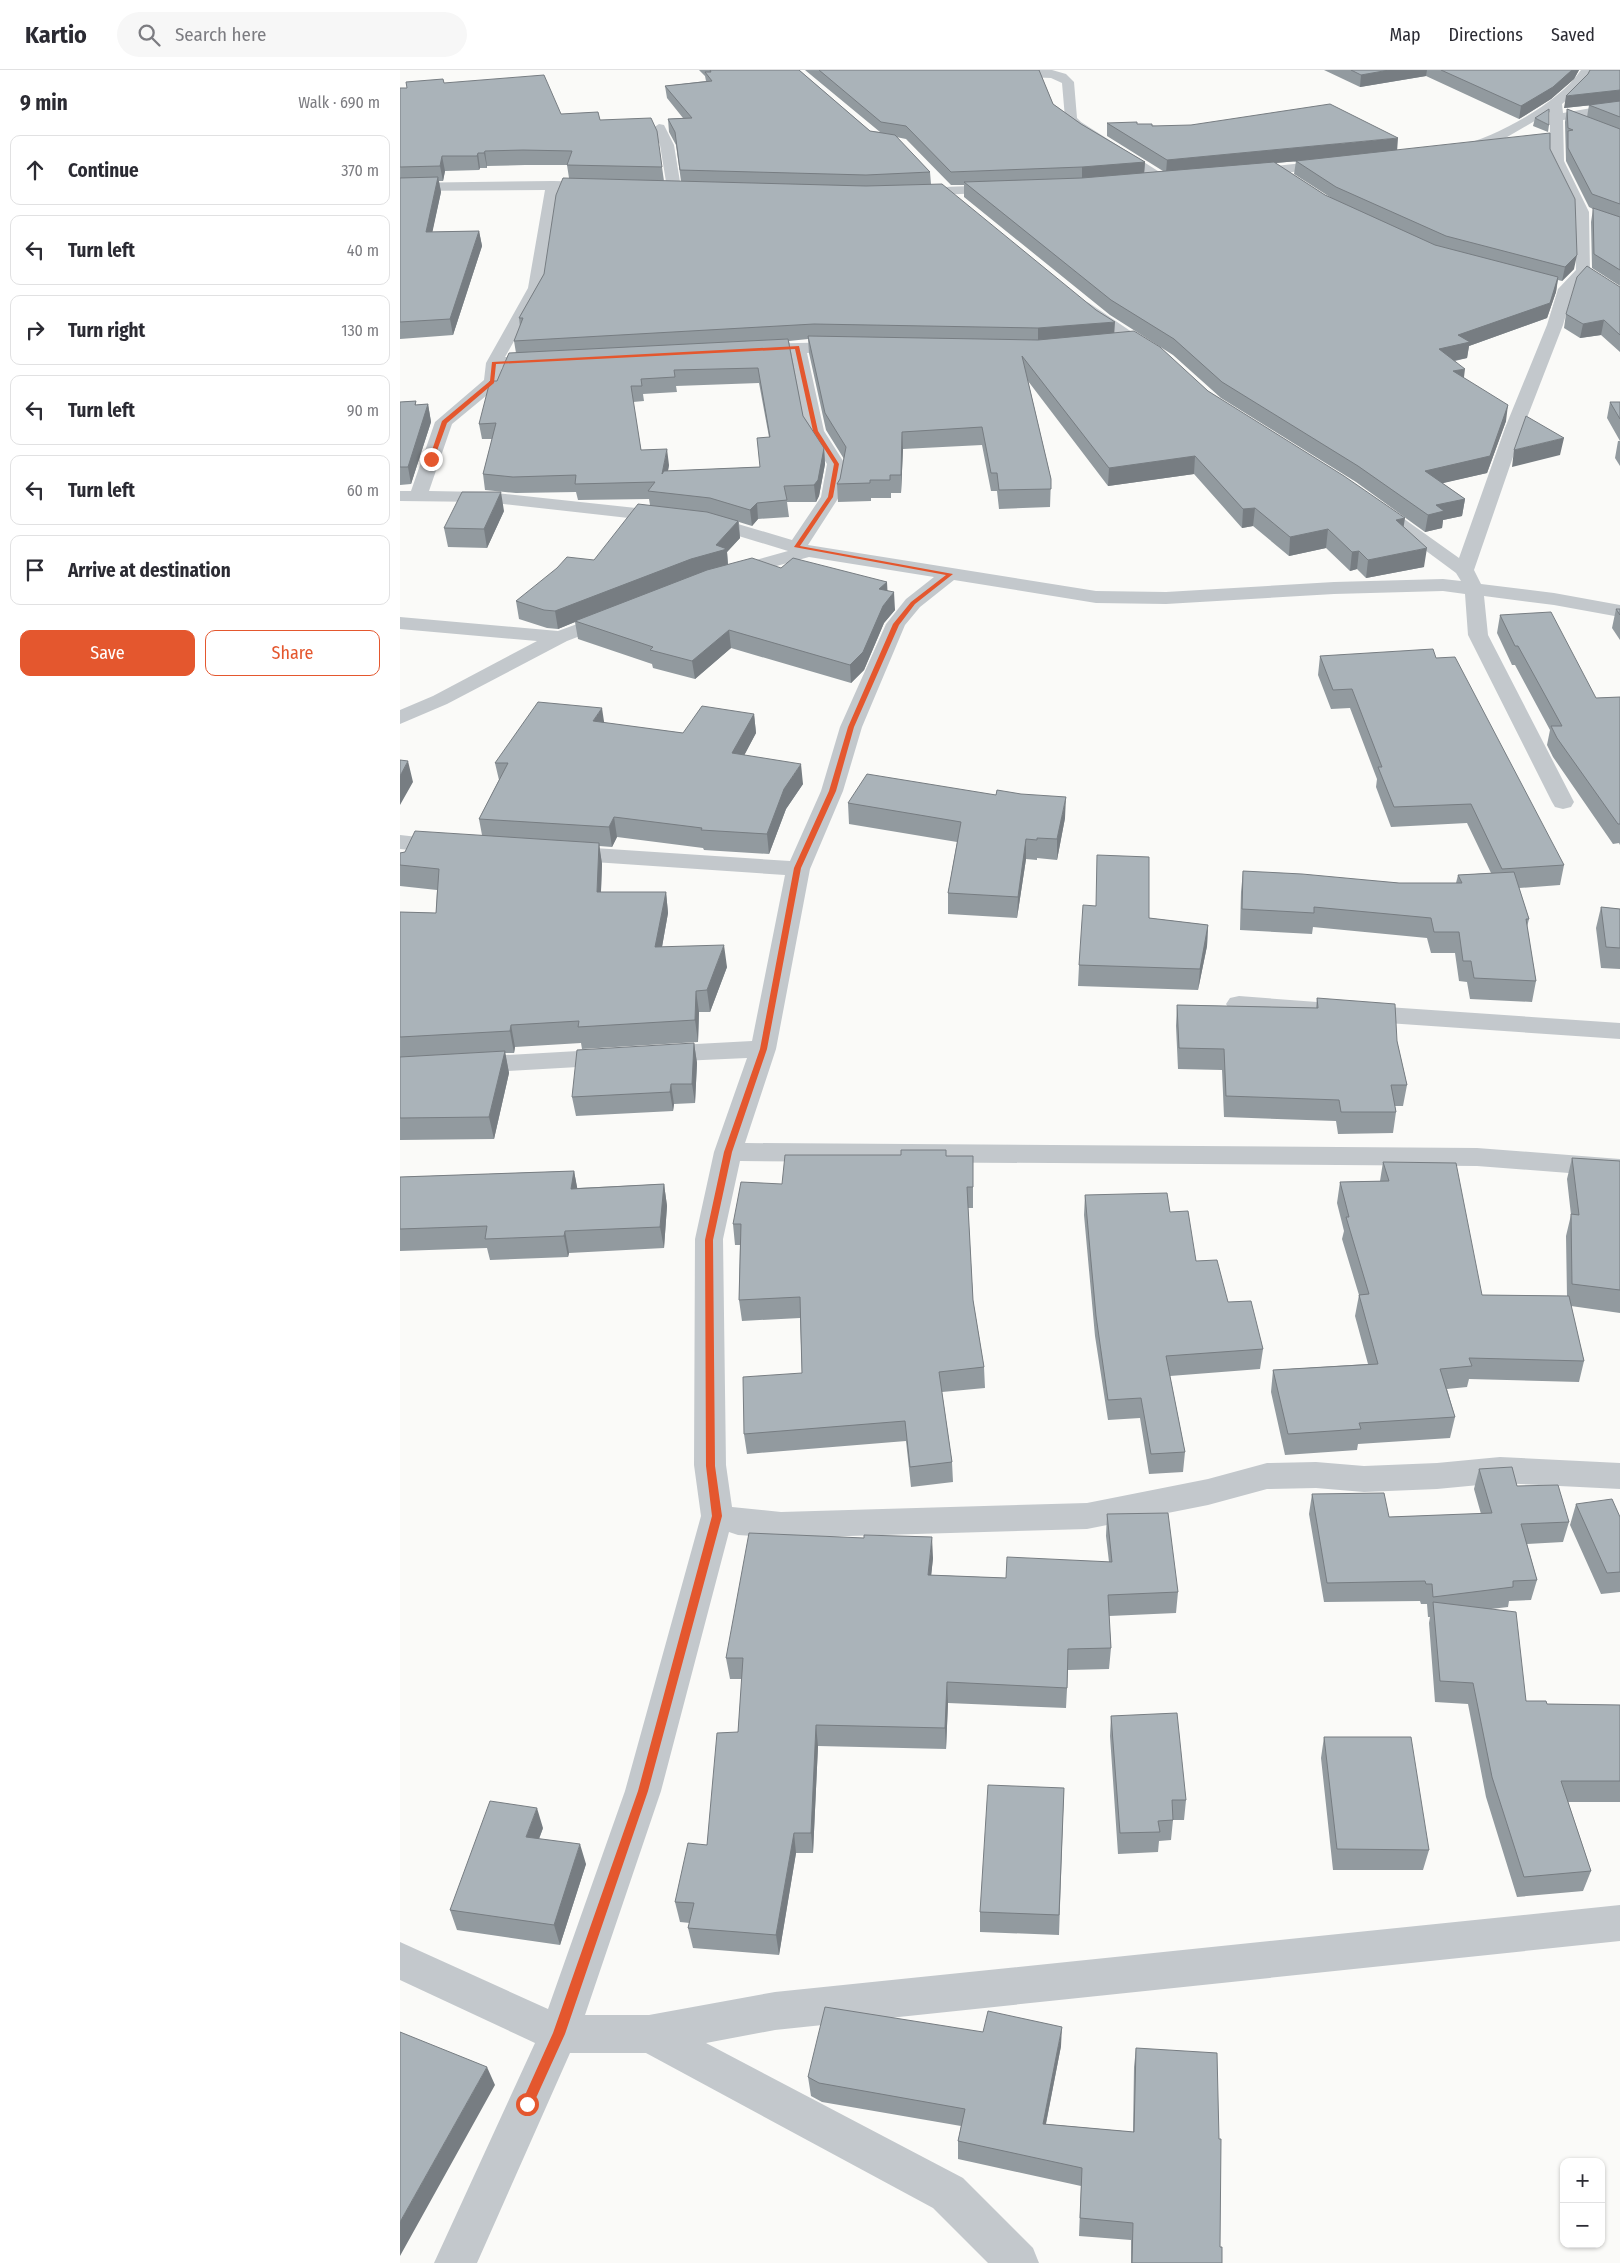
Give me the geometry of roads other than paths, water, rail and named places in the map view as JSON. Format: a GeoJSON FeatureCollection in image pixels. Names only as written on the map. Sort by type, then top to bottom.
{"type":"FeatureCollection","features":[{"type":"Feature","properties":{"kind":"street"},"geometry":{"type":"LineString","coordinates":[[950,70],[1052,74],[1062,77],[1068,82],[1071,118],[1076,125],[1170,179],[1138,182]]}},
{"type":"Feature","properties":{"kind":"street"},"geometry":{"type":"LineString","coordinates":[[1464,570],[1514,428],[1555,325],[1566,289],[1582,271],[1590,215],[1557,161],[1559,111],[1587,70]]}},
{"type":"Feature","properties":{"kind":"street"},"geometry":{"type":"LineString","coordinates":[[1450,151],[1478,146],[1496,140],[1559,111],[1620,108]]}},
{"type":"Feature","properties":{"kind":"street"},"geometry":{"type":"LineString","coordinates":[[1559,111],[1592,126]]}},
{"type":"Feature","properties":{"kind":"street"},"geometry":{"type":"LineString","coordinates":[[656,188],[679,188],[667,145],[659,128]]}},
{"type":"Feature","properties":{"kind":"street"},"geometry":{"type":"LineString","coordinates":[[1230,174],[1351,162]]}},
{"type":"Feature","properties":{"kind":"street"},"geometry":{"type":"LineString","coordinates":[[1276,170],[1291,180]]}},
{"type":"Feature","properties":{"kind":"street"},"geometry":{"type":"LineString","coordinates":[[932,177],[969,209]]}},
{"type":"Feature","properties":{"kind":"street"},"geometry":{"type":"LineString","coordinates":[[553,185],[536,288],[494,363],[492,382],[444,422],[409,496],[486,497],[711,522],[802,549],[1088,596],[1125,598],[1207,596],[1407,585],[1443,585],[1474,588],[1620,612]]}},
{"type":"Feature","properties":{"kind":"street"},"geometry":{"type":"LineString","coordinates":[[400,187],[609,186]]}},
{"type":"Feature","properties":{"kind":"street"},"geometry":{"type":"LineString","coordinates":[[897,193],[1014,188]]}},
{"type":"Feature","properties":{"kind":"street"},"geometry":{"type":"LineString","coordinates":[[1582,271],[1598,280]]}},
{"type":"Feature","properties":{"kind":"street"},"geometry":{"type":"LineString","coordinates":[[1548,284],[1566,289]]}},
{"type":"Feature","properties":{"kind":"street"},"geometry":{"type":"LineString","coordinates":[[1071,295],[1134,341],[1166,359]]}},
{"type":"Feature","properties":{"kind":"street"},"geometry":{"type":"LineString","coordinates":[[1109,344],[1134,341]]}},
{"type":"Feature","properties":{"kind":"street"},"geometry":{"type":"LineString","coordinates":[[710,579],[802,549],[830,497],[836,464],[815,431],[798,347]]}},
{"type":"Feature","properties":{"kind":"street"},"geometry":{"type":"LineString","coordinates":[[732,350],[864,347]]}},
{"type":"Feature","properties":{"kind":"street"},"geometry":{"type":"LineString","coordinates":[[494,363],[553,360]]}},
{"type":"Feature","properties":{"kind":"street"},"geometry":{"type":"LineString","coordinates":[[1357,494],[1464,570],[1474,588],[1478,635],[1563,802]]}},
{"type":"Feature","properties":{"kind":"street"},"geometry":{"type":"LineString","coordinates":[[455,2263],[559,2034],[643,1791],[717,1516],[710,1466],[709,1240],[728,1152],[763,1049],[798,868],[832,791],[851,727],[896,624],[913,603],[950,574]]}},
{"type":"Feature","properties":{"kind":"street"},"geometry":{"type":"LineString","coordinates":[[400,718],[440,700],[560,637],[631,610]]}},
{"type":"Feature","properties":{"kind":"street"},"geometry":{"type":"LineString","coordinates":[[400,623],[560,637]]}},
{"type":"Feature","properties":{"kind":"street"},"geometry":{"type":"LineString","coordinates":[[400,867],[405,843],[469,847]]}},
{"type":"Feature","properties":{"kind":"street"},"geometry":{"type":"LineString","coordinates":[[539,852],[798,868]]}},
{"type":"Feature","properties":{"kind":"street"},"geometry":{"type":"LineString","coordinates":[[1239,1004],[1620,1031]]}},
{"type":"Feature","properties":{"kind":"street"},"geometry":{"type":"LineString","coordinates":[[400,1069],[763,1049]]}},
{"type":"Feature","properties":{"kind":"street"},"geometry":{"type":"LineString","coordinates":[[728,1152],[1477,1157],[1620,1168]]}},
{"type":"Feature","properties":{"kind":"street"},"geometry":{"type":"LineString","coordinates":[[717,1516],[738,1522],[781,1525],[1087,1516],[1208,1492],[1267,1476],[1374,1478],[1437,1476],[1500,1470],[1620,1476]]}},
{"type":"Feature","properties":{"kind":"street"},"geometry":{"type":"LineString","coordinates":[[400,1960],[559,2034],[649,2034],[785,2010],[1620,1923]]}},
{"type":"Feature","properties":{"kind":"street"},"geometry":{"type":"LineString","coordinates":[[649,2034],[948,2193],[1018,2263]]}}]}
